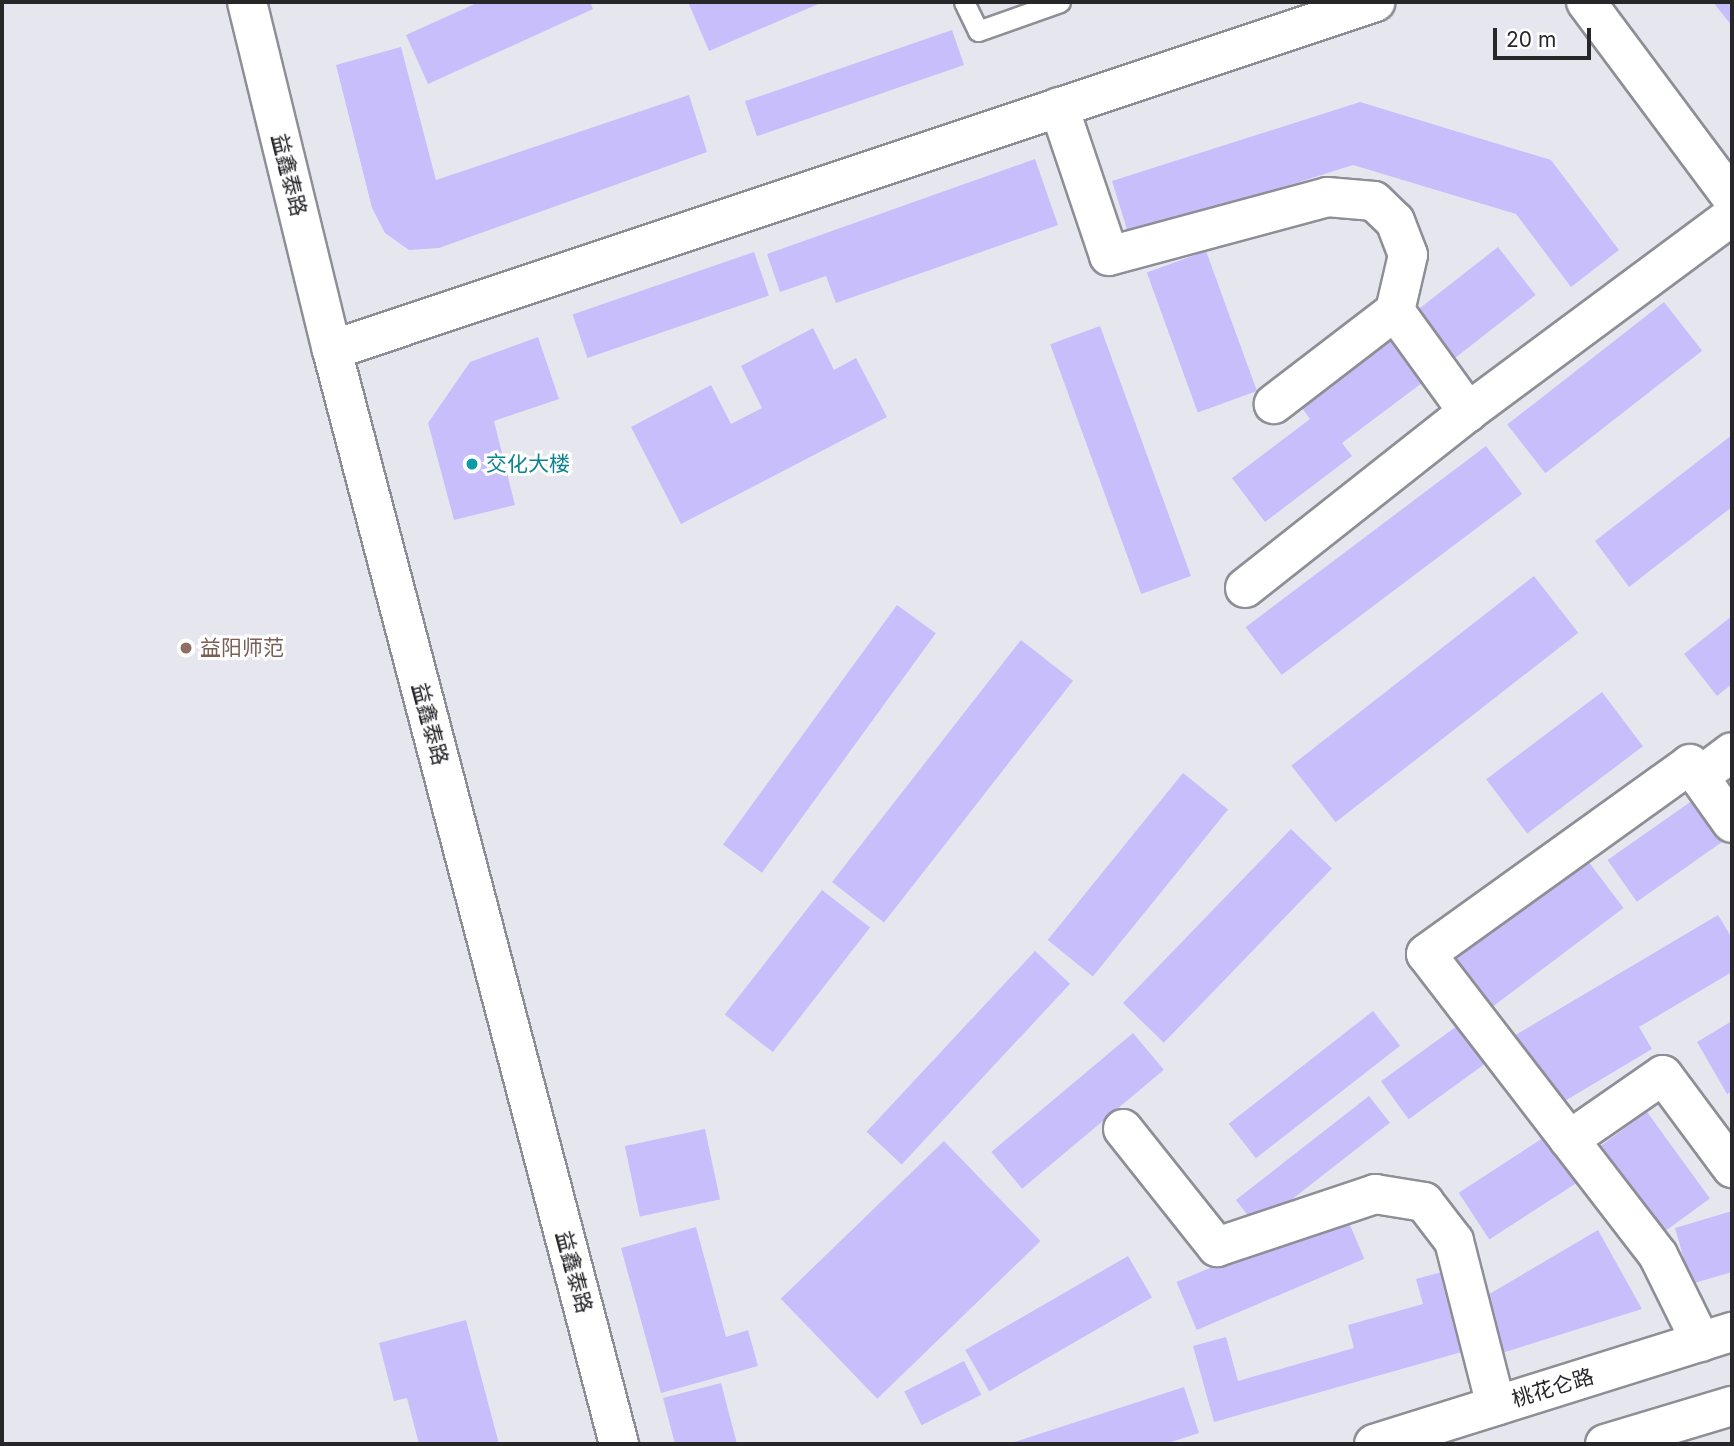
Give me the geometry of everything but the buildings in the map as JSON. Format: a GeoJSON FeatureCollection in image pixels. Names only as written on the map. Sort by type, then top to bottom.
{"type":"FeatureCollection","features":[{"type":"Feature","properties":{"kind":"street","name":"益鑫泰路"},"geometry":{"type":"LineString","coordinates":[[247,2],[332,349],[619,1444]]}},
{"type":"Feature","properties":{"kind":"street"},"geometry":{"type":"LineString","coordinates":[[332,349],[1375,2]]}},
{"type":"Feature","properties":{"kind":"street"},"geometry":{"type":"LineString","coordinates":[[1586,2],[1732,198]]}},
{"type":"Feature","properties":{"kind":"street"},"geometry":{"type":"LineString","coordinates":[[1059,107],[1109,256],[1327,197],[1374,201],[1395,221],[1408,255],[1395,311],[1274,404]]}},
{"type":"Feature","properties":{"kind":"street"},"geometry":{"type":"LineString","coordinates":[[1245,588],[1468,412],[1732,216]]}},
{"type":"Feature","properties":{"kind":"street"},"geometry":{"type":"LineString","coordinates":[[1395,311],[1468,412]]}},
{"type":"Feature","properties":{"kind":"street"},"geometry":{"type":"LineString","coordinates":[[1699,777],[1732,752]]}},
{"type":"Feature","properties":{"kind":"street"},"geometry":{"type":"LineString","coordinates":[[1716,1337],[1658,1255],[1426,954],[1690,764],[1732,823]]}},
{"type":"Feature","properties":{"kind":"street"},"geometry":{"type":"LineString","coordinates":[[1569,1140],[1663,1075],[1732,1168]]}},
{"type":"Feature","properties":{"kind":"street"},"geometry":{"type":"LineString","coordinates":[[1123,1129],[1217,1247],[1375,1194],[1424,1202],[1454,1241],[1496,1406]]}},
{"type":"Feature","properties":{"kind":"street","name":"桃花仑路"},"geometry":{"type":"LineString","coordinates":[[1374,1444],[1716,1337]]}},
{"type":"Feature","properties":{"kind":"street"},"geometry":{"type":"LineString","coordinates":[[1605,1444],[1732,1406]]}},
{"type":"Feature","properties":{"kind":"lane"},"geometry":{"type":"LineString","coordinates":[[964,2],[978,31],[1060,2]]}},
{"type":"Feature","properties":{"kind":"place","name":"交化大楼"},"geometry":{"type":"Point","coordinates":[472,464]}},
{"type":"Feature","properties":{"kind":"place","name":"益阳师范"},"geometry":{"type":"Point","coordinates":[186,648]}}]}
